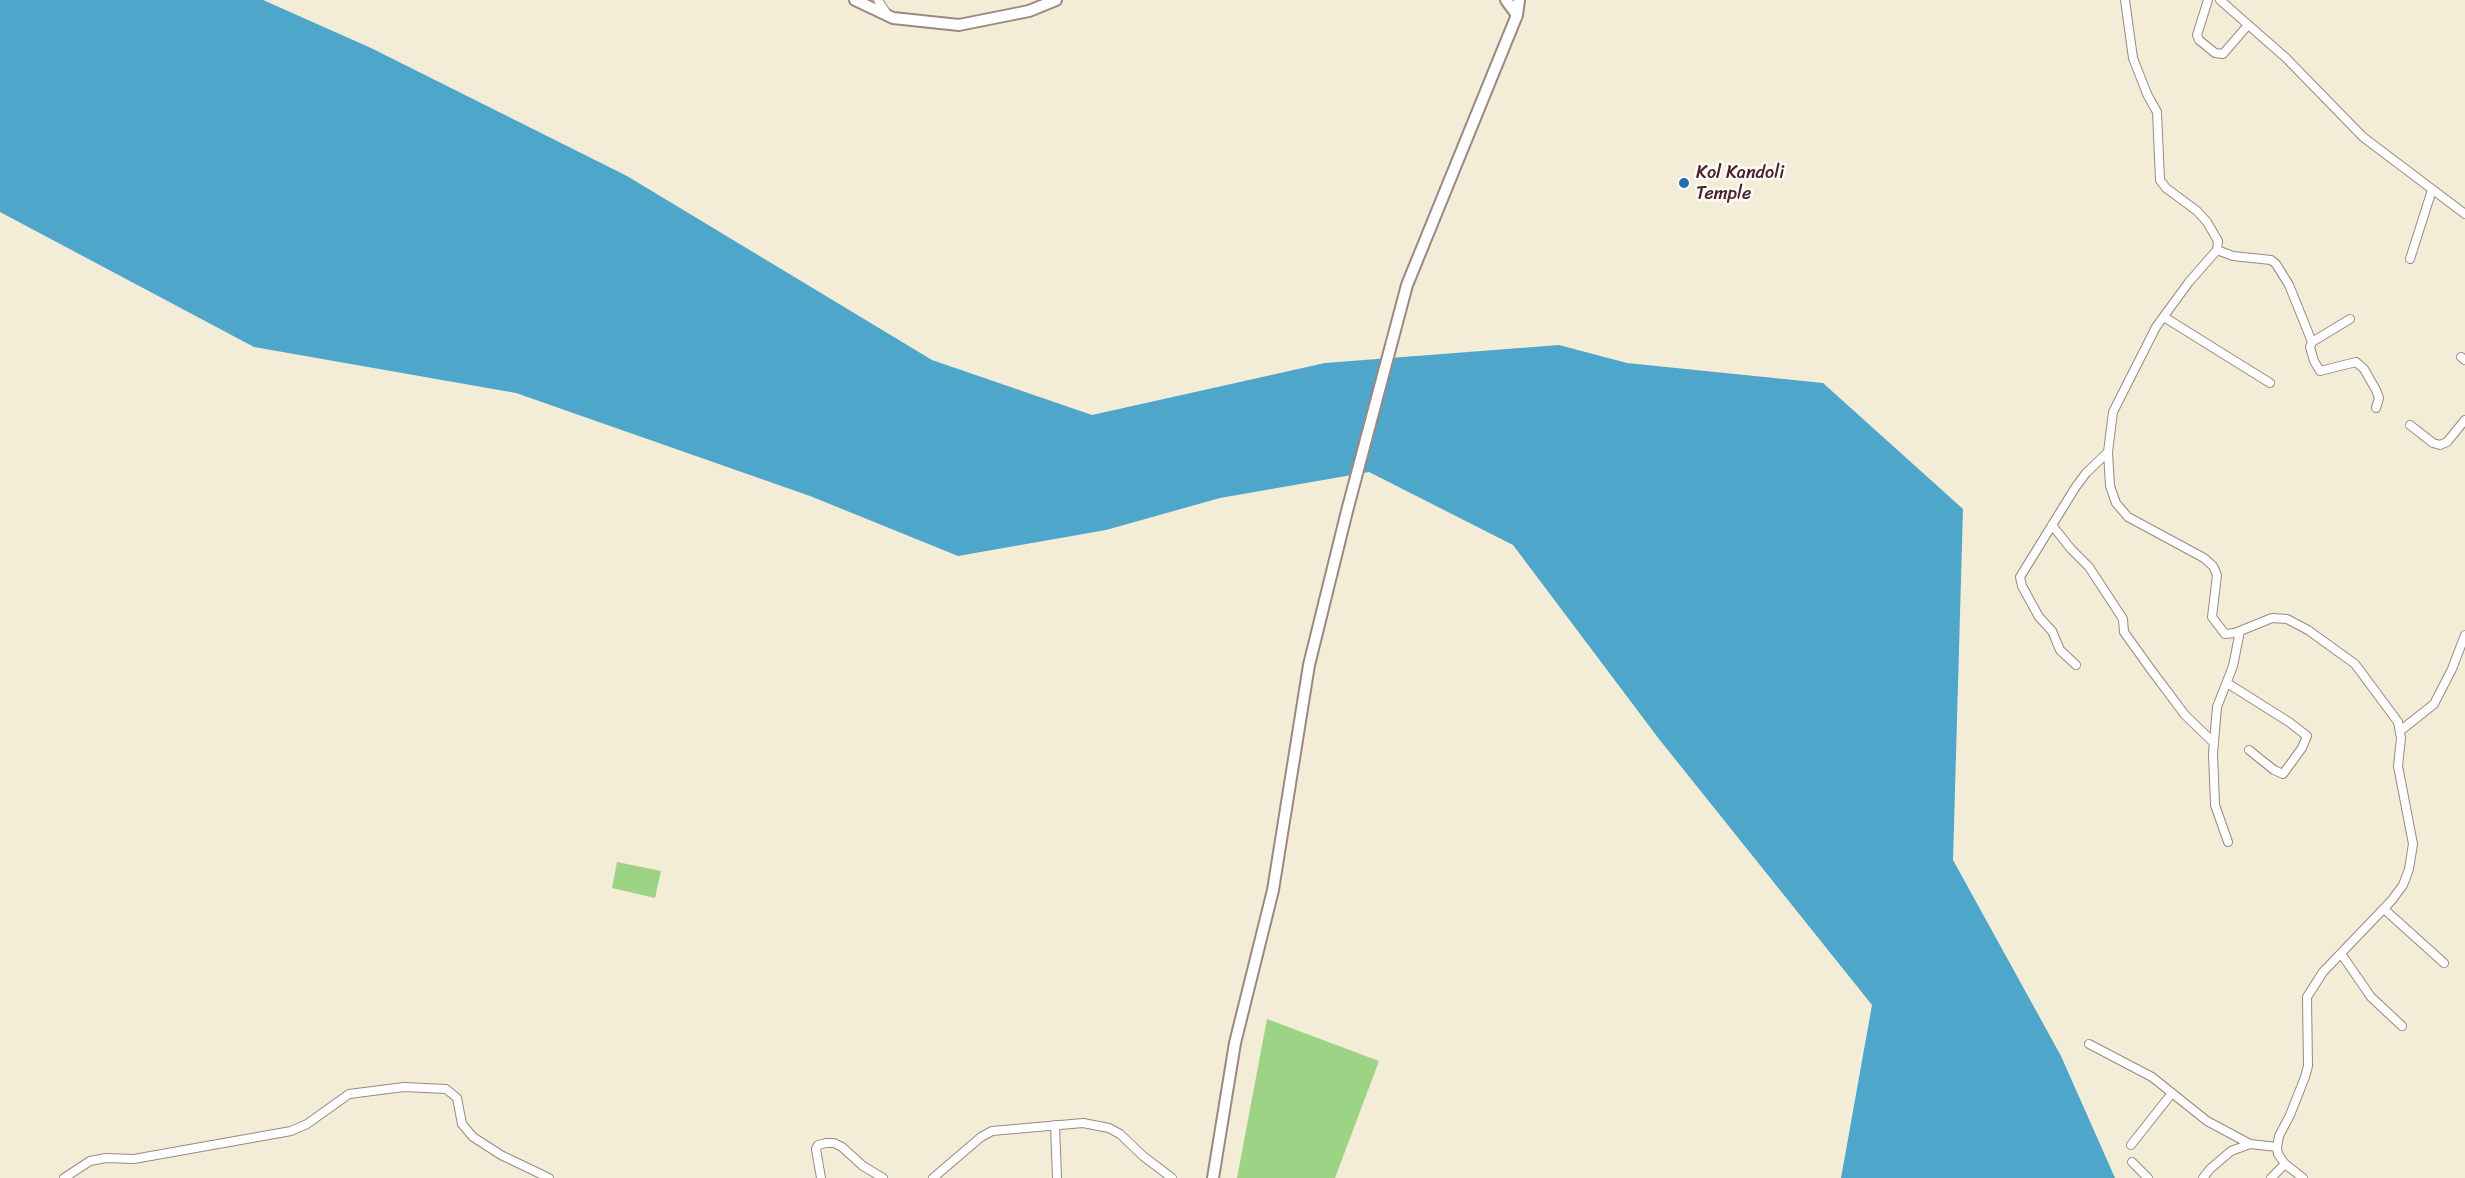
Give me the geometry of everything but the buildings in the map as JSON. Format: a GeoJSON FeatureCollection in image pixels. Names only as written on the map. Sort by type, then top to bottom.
{"type":"FeatureCollection","features":[{"type":"Feature","properties":{"kind":"main road"},"geometry":{"type":"LineString","coordinates":[[855,0],[888,16],[919,22],[959,25],[1029,11],[1056,0]]}},
{"type":"Feature","properties":{"kind":"main road"},"geometry":{"type":"LineString","coordinates":[[1506,0],[1517,15]]}},
{"type":"Feature","properties":{"kind":"main road"},"geometry":{"type":"LineString","coordinates":[[1213,1178],[1234,1043],[1273,890],[1309,665],[1347,511],[1407,285],[1517,15],[1519,0]]}},
{"type":"Feature","properties":{"kind":"street"},"geometry":{"type":"LineString","coordinates":[[878,0],[888,16]]}},
{"type":"Feature","properties":{"kind":"street"},"geometry":{"type":"LineString","coordinates":[[2125,0],[2133,58],[2147,94],[2157,112],[2160,180],[2166,188],[2197,211],[2207,222],[2218,241],[2217,250],[2189,282],[2156,327],[2113,412],[2108,452],[2110,486],[2116,503],[2128,517],[2204,558],[2213,566],[2217,575],[2211,617],[2225,634],[2240,631],[2272,618],[2287,619],[2308,630],[2355,664],[2398,722],[2400,731],[2398,766],[2413,844],[2409,869],[2403,885],[2384,909],[2315,982],[2307,997],[2308,1066],[2306,1077],[2279,1136],[2277,1147],[2278,1154],[2285,1164],[2303,1178]]}},
{"type":"Feature","properties":{"kind":"street"},"geometry":{"type":"LineString","coordinates":[[2208,0],[2197,35],[2199,40],[2215,53],[2223,54],[2248,25]]}},
{"type":"Feature","properties":{"kind":"street"},"geometry":{"type":"LineString","coordinates":[[2220,0],[2286,58],[2363,137],[2465,214]]}},
{"type":"Feature","properties":{"kind":"street"},"geometry":{"type":"LineString","coordinates":[[2410,259],[2432,190]]}},
{"type":"Feature","properties":{"kind":"street"},"geometry":{"type":"LineString","coordinates":[[2217,250],[2244,258],[2271,260],[2276,264],[2289,285],[2312,342],[2310,347],[2320,371],[2352,362],[2358,363],[2376,390],[2379,398],[2376,408]]}},
{"type":"Feature","properties":{"kind":"street"},"geometry":{"type":"LineString","coordinates":[[2164,317],[2270,383]]}},
{"type":"Feature","properties":{"kind":"street"},"geometry":{"type":"LineString","coordinates":[[2312,342],[2350,319]]}},
{"type":"Feature","properties":{"kind":"street"},"geometry":{"type":"LineString","coordinates":[[2410,425],[2440,446],[2447,442],[2465,420]]}},
{"type":"Feature","properties":{"kind":"street"},"geometry":{"type":"LineString","coordinates":[[2076,665],[2060,650],[2052,631],[2039,617],[2022,586],[2020,577],[2086,473],[2108,452]]}},
{"type":"Feature","properties":{"kind":"street"},"geometry":{"type":"LineString","coordinates":[[2052,525],[2071,549],[2090,567],[2123,619],[2124,632],[2140,655],[2186,715],[2214,743]]}},
{"type":"Feature","properties":{"kind":"street"},"geometry":{"type":"LineString","coordinates":[[2228,842],[2215,805],[2214,743],[2217,708],[2238,647],[2240,631]]}},
{"type":"Feature","properties":{"kind":"street"},"geometry":{"type":"LineString","coordinates":[[2400,731],[2434,704],[2452,669],[2465,635]]}},
{"type":"Feature","properties":{"kind":"street"},"geometry":{"type":"LineString","coordinates":[[2227,683],[2307,736],[2302,748],[2283,774],[2278,773],[2249,750]]}},
{"type":"Feature","properties":{"kind":"street"},"geometry":{"type":"LineString","coordinates":[[2384,909],[2444,963]]}},
{"type":"Feature","properties":{"kind":"street"},"geometry":{"type":"LineString","coordinates":[[2342,955],[2371,997],[2402,1026]]}},
{"type":"Feature","properties":{"kind":"street"},"geometry":{"type":"LineString","coordinates":[[2089,1044],[2152,1077],[2207,1120],[2250,1144],[2277,1147]]}},
{"type":"Feature","properties":{"kind":"street"},"geometry":{"type":"LineString","coordinates":[[64,1178],[90,1161],[106,1158],[134,1159],[291,1131],[307,1124],[350,1094],[405,1087],[446,1089],[457,1098],[462,1124],[473,1137],[501,1155],[549,1178]]}},
{"type":"Feature","properties":{"kind":"street"},"geometry":{"type":"LineString","coordinates":[[2131,1145],[2172,1093]]}},
{"type":"Feature","properties":{"kind":"street"},"geometry":{"type":"LineString","coordinates":[[933,1178],[981,1137],[992,1131],[1083,1123],[1109,1128],[1120,1134],[1143,1156],[1172,1178]]}},
{"type":"Feature","properties":{"kind":"street"},"geometry":{"type":"LineString","coordinates":[[1055,1125],[1057,1178]]}},
{"type":"Feature","properties":{"kind":"street"},"geometry":{"type":"LineString","coordinates":[[821,1178],[816,1149],[818,1145],[834,1143],[842,1147],[863,1166],[883,1178]]}},
{"type":"Feature","properties":{"kind":"street"},"geometry":{"type":"LineString","coordinates":[[2203,1178],[2231,1151],[2250,1144]]}},
{"type":"Feature","properties":{"kind":"street"},"geometry":{"type":"LineString","coordinates":[[2132,1162],[2148,1178]]}},
{"type":"Feature","properties":{"kind":"street"},"geometry":{"type":"LineString","coordinates":[[2271,1178],[2285,1164]]}},
{"type":"Feature","properties":{"kind":"green space"},"geometry":{"type":"Polygon","coordinates":[[[617,862],[661,871],[655,898],[612,888],[617,862]]]}},
{"type":"Feature","properties":{"kind":"green space"},"geometry":{"type":"Polygon","coordinates":[[[1267,1019],[1379,1061],[1335,1178],[1237,1178],[1267,1019]]]}},
{"type":"Feature","properties":{"kind":"water"},"geometry":{"type":"Polygon","coordinates":[[[0,0],[263,0],[371,48],[627,176],[932,360],[1092,415],[1325,363],[1559,345],[1627,363],[1823,383],[1963,509],[1953,860],[2061,1056],[2115,1178],[1841,1178],[1872,1005],[1659,739],[1513,545],[1369,472],[1220,498],[1106,530],[958,556],[810,496],[516,393],[254,347],[0,212],[0,0]]]}},
{"type":"Feature","properties":{"kind":"place","name":"Kol Kandoli Temple"},"geometry":{"type":"Point","coordinates":[1684,183]}}]}
